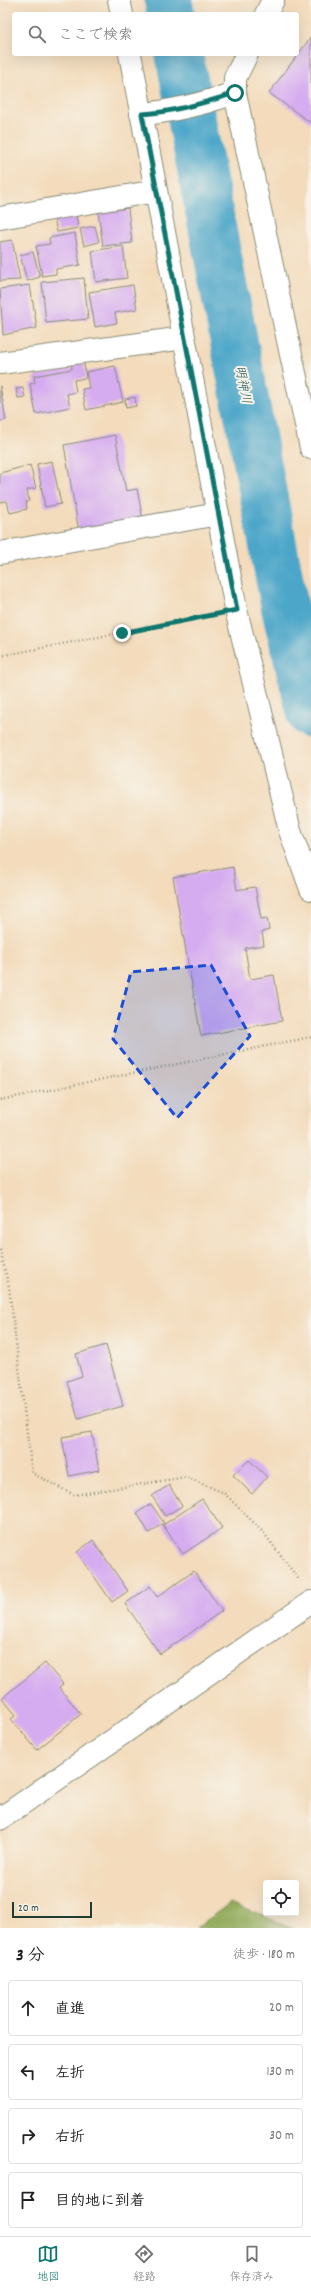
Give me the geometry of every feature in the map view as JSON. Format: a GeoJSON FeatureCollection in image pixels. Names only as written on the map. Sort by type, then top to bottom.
{"type":"FeatureCollection","features":[{"type":"Feature","properties":{"kind":"street"},"geometry":{"type":"LineString","coordinates":[[119,0],[122,12]]}},
{"type":"Feature","properties":{"kind":"street"},"geometry":{"type":"LineString","coordinates":[[267,12],[273,0]]}},
{"type":"Feature","properties":{"kind":"street"},"geometry":{"type":"LineString","coordinates":[[131,56],[149,113],[156,191],[237,610],[290,831],[311,889]]}},
{"type":"Feature","properties":{"kind":"street"},"geometry":{"type":"LineString","coordinates":[[246,56],[235,78],[235,93],[311,448]]}},
{"type":"Feature","properties":{"kind":"street"},"geometry":{"type":"LineString","coordinates":[[149,113],[208,102],[235,93]]}},
{"type":"Feature","properties":{"kind":"street"},"geometry":{"type":"LineString","coordinates":[[0,218],[156,191]]}},
{"type":"Feature","properties":{"kind":"street"},"geometry":{"type":"LineString","coordinates":[[0,363],[184,338]]}},
{"type":"Feature","properties":{"kind":"street"},"geometry":{"type":"LineString","coordinates":[[0,553],[218,514]]}},
{"type":"Feature","properties":{"kind":"street"},"geometry":{"type":"LineString","coordinates":[[0,1819],[307,1593]]}},
{"type":"Feature","properties":{"kind":"path"},"geometry":{"type":"LineString","coordinates":[[0,656],[237,610]]}},
{"type":"Feature","properties":{"kind":"path"},"geometry":{"type":"LineString","coordinates":[[0,1100],[311,1037]]}},
{"type":"Feature","properties":{"kind":"path"},"geometry":{"type":"LineString","coordinates":[[0,1250],[9,1287],[32,1473],[74,1495],[186,1477],[224,1493],[263,1532],[307,1593]]}},
{"type":"Feature","properties":{"kind":"highlighted area"},"geometry":{"type":"Polygon","coordinates":[[[211,965],[250,1036],[177,1118],[113,1039],[131,972],[211,965]]]}},
{"type":"Feature","properties":{"kind":"green space"},"geometry":{"type":"Polygon","coordinates":[[[230,1903],[294,1928],[196,1928],[230,1903]]]}},
{"type":"Feature","properties":{"kind":"building"},"geometry":{"type":"Polygon","coordinates":[[[311,37],[311,123],[269,93],[297,56],[299,56],[299,53],[311,37]]]}},
{"type":"Feature","properties":{"kind":"building"},"geometry":{"type":"Polygon","coordinates":[[[128,208],[132,243],[103,246],[98,212],[128,208]]]}},
{"type":"Feature","properties":{"kind":"building"},"geometry":{"type":"Polygon","coordinates":[[[76,214],[78,228],[57,232],[54,218],[76,214]]]}},
{"type":"Feature","properties":{"kind":"building"},"geometry":{"type":"Polygon","coordinates":[[[95,226],[99,242],[84,246],[80,229],[95,226]]]}},
{"type":"Feature","properties":{"kind":"building"},"geometry":{"type":"Polygon","coordinates":[[[75,233],[80,265],[56,269],[56,274],[42,276],[36,246],[50,244],[49,238],[75,233]]]}},
{"type":"Feature","properties":{"kind":"building"},"geometry":{"type":"Polygon","coordinates":[[[12,240],[20,280],[0,281],[0,242],[12,240]]]}},
{"type":"Feature","properties":{"kind":"building"},"geometry":{"type":"Polygon","coordinates":[[[123,246],[127,278],[96,282],[92,251],[123,246]]]}},
{"type":"Feature","properties":{"kind":"building"},"geometry":{"type":"Polygon","coordinates":[[[33,252],[40,277],[27,281],[20,255],[33,252]]]}},
{"type":"Feature","properties":{"kind":"building"},"geometry":{"type":"Polygon","coordinates":[[[84,278],[88,319],[46,323],[42,282],[84,278]]]}},
{"type":"Feature","properties":{"kind":"building"},"geometry":{"type":"Polygon","coordinates":[[[30,285],[37,328],[3,335],[0,289],[30,285]]]}},
{"type":"Feature","properties":{"kind":"building"},"geometry":{"type":"Polygon","coordinates":[[[133,285],[137,309],[115,313],[117,323],[95,327],[89,292],[133,285]]]}},
{"type":"Feature","properties":{"kind":"building"},"geometry":{"type":"Polygon","coordinates":[[[83,357],[86,378],[74,380],[76,392],[67,394],[70,407],[36,414],[30,384],[35,383],[34,376],[72,369],[71,359],[83,357]]]}},
{"type":"Feature","properties":{"kind":"building"},"geometry":{"type":"Polygon","coordinates":[[[115,366],[123,402],[86,410],[82,389],[89,388],[86,372],[115,366]]]}},
{"type":"Feature","properties":{"kind":"building"},"geometry":{"type":"Polygon","coordinates":[[[0,386],[6,420],[0,421],[0,386]]]}},
{"type":"Feature","properties":{"kind":"building"},"geometry":{"type":"Polygon","coordinates":[[[23,388],[25,397],[18,398],[16,389],[23,388]]]}},
{"type":"Feature","properties":{"kind":"building"},"geometry":{"type":"Polygon","coordinates":[[[135,397],[136,406],[126,408],[125,399],[135,397]]]}},
{"type":"Feature","properties":{"kind":"building"},"geometry":{"type":"Polygon","coordinates":[[[115,435],[126,491],[137,489],[143,520],[79,532],[64,445],[115,435]]]}},
{"type":"Feature","properties":{"kind":"building"},"geometry":{"type":"Polygon","coordinates":[[[52,461],[61,504],[45,507],[37,464],[52,461]]]}},
{"type":"Feature","properties":{"kind":"building"},"geometry":{"type":"Polygon","coordinates":[[[30,465],[36,488],[27,490],[29,501],[26,502],[27,509],[10,513],[7,501],[0,502],[0,473],[30,465]]]}},
{"type":"Feature","properties":{"kind":"building"},"geometry":{"type":"Polygon","coordinates":[[[233,867],[237,890],[255,887],[261,919],[267,918],[269,930],[262,932],[264,945],[245,948],[250,979],[274,975],[282,1021],[201,1036],[173,877],[233,867]]]}},
{"type":"Feature","properties":{"kind":"building"},"geometry":{"type":"Polygon","coordinates":[[[106,1345],[123,1406],[78,1419],[67,1381],[82,1376],[76,1354],[106,1345]]]}},
{"type":"Feature","properties":{"kind":"building"},"geometry":{"type":"Polygon","coordinates":[[[92,1432],[99,1470],[69,1476],[62,1437],[92,1432]]]}},
{"type":"Feature","properties":{"kind":"building"},"geometry":{"type":"Polygon","coordinates":[[[249,1460],[267,1477],[252,1494],[233,1475],[249,1460]]]}},
{"type":"Feature","properties":{"kind":"building"},"geometry":{"type":"Polygon","coordinates":[[[169,1485],[182,1506],[165,1516],[152,1496],[169,1485]]]}},
{"type":"Feature","properties":{"kind":"building"},"geometry":{"type":"Polygon","coordinates":[[[202,1499],[222,1528],[183,1554],[163,1525],[202,1499]]]}},
{"type":"Feature","properties":{"kind":"building"},"geometry":{"type":"Polygon","coordinates":[[[151,1504],[164,1523],[149,1533],[137,1513],[151,1504]]]}},
{"type":"Feature","properties":{"kind":"building"},"geometry":{"type":"Polygon","coordinates":[[[93,1540],[128,1591],[112,1602],[77,1552],[93,1540]]]}},
{"type":"Feature","properties":{"kind":"building"},"geometry":{"type":"Polygon","coordinates":[[[194,1571],[222,1611],[160,1654],[125,1604],[150,1586],[157,1597],[194,1571]]]}},
{"type":"Feature","properties":{"kind":"building"},"geometry":{"type":"Polygon","coordinates":[[[45,1663],[63,1684],[59,1687],[81,1714],[37,1750],[11,1719],[16,1715],[2,1698],[45,1663]]]}},
{"type":"Feature","properties":{"kind":"waterway","name":"明神川"},"geometry":{"type":"LineString","coordinates":[[168,0],[171,12]]}},
{"type":"Feature","properties":{"kind":"waterway","name":"明神川"},"geometry":{"type":"LineString","coordinates":[[179,56],[285,608],[311,714]]}},
{"type":"Feature","properties":{"kind":"route"},"geometry":{"type":"LineString","coordinates":[[122,633],[237,610],[142,114],[157,113],[208,102],[235,93]]}}]}
